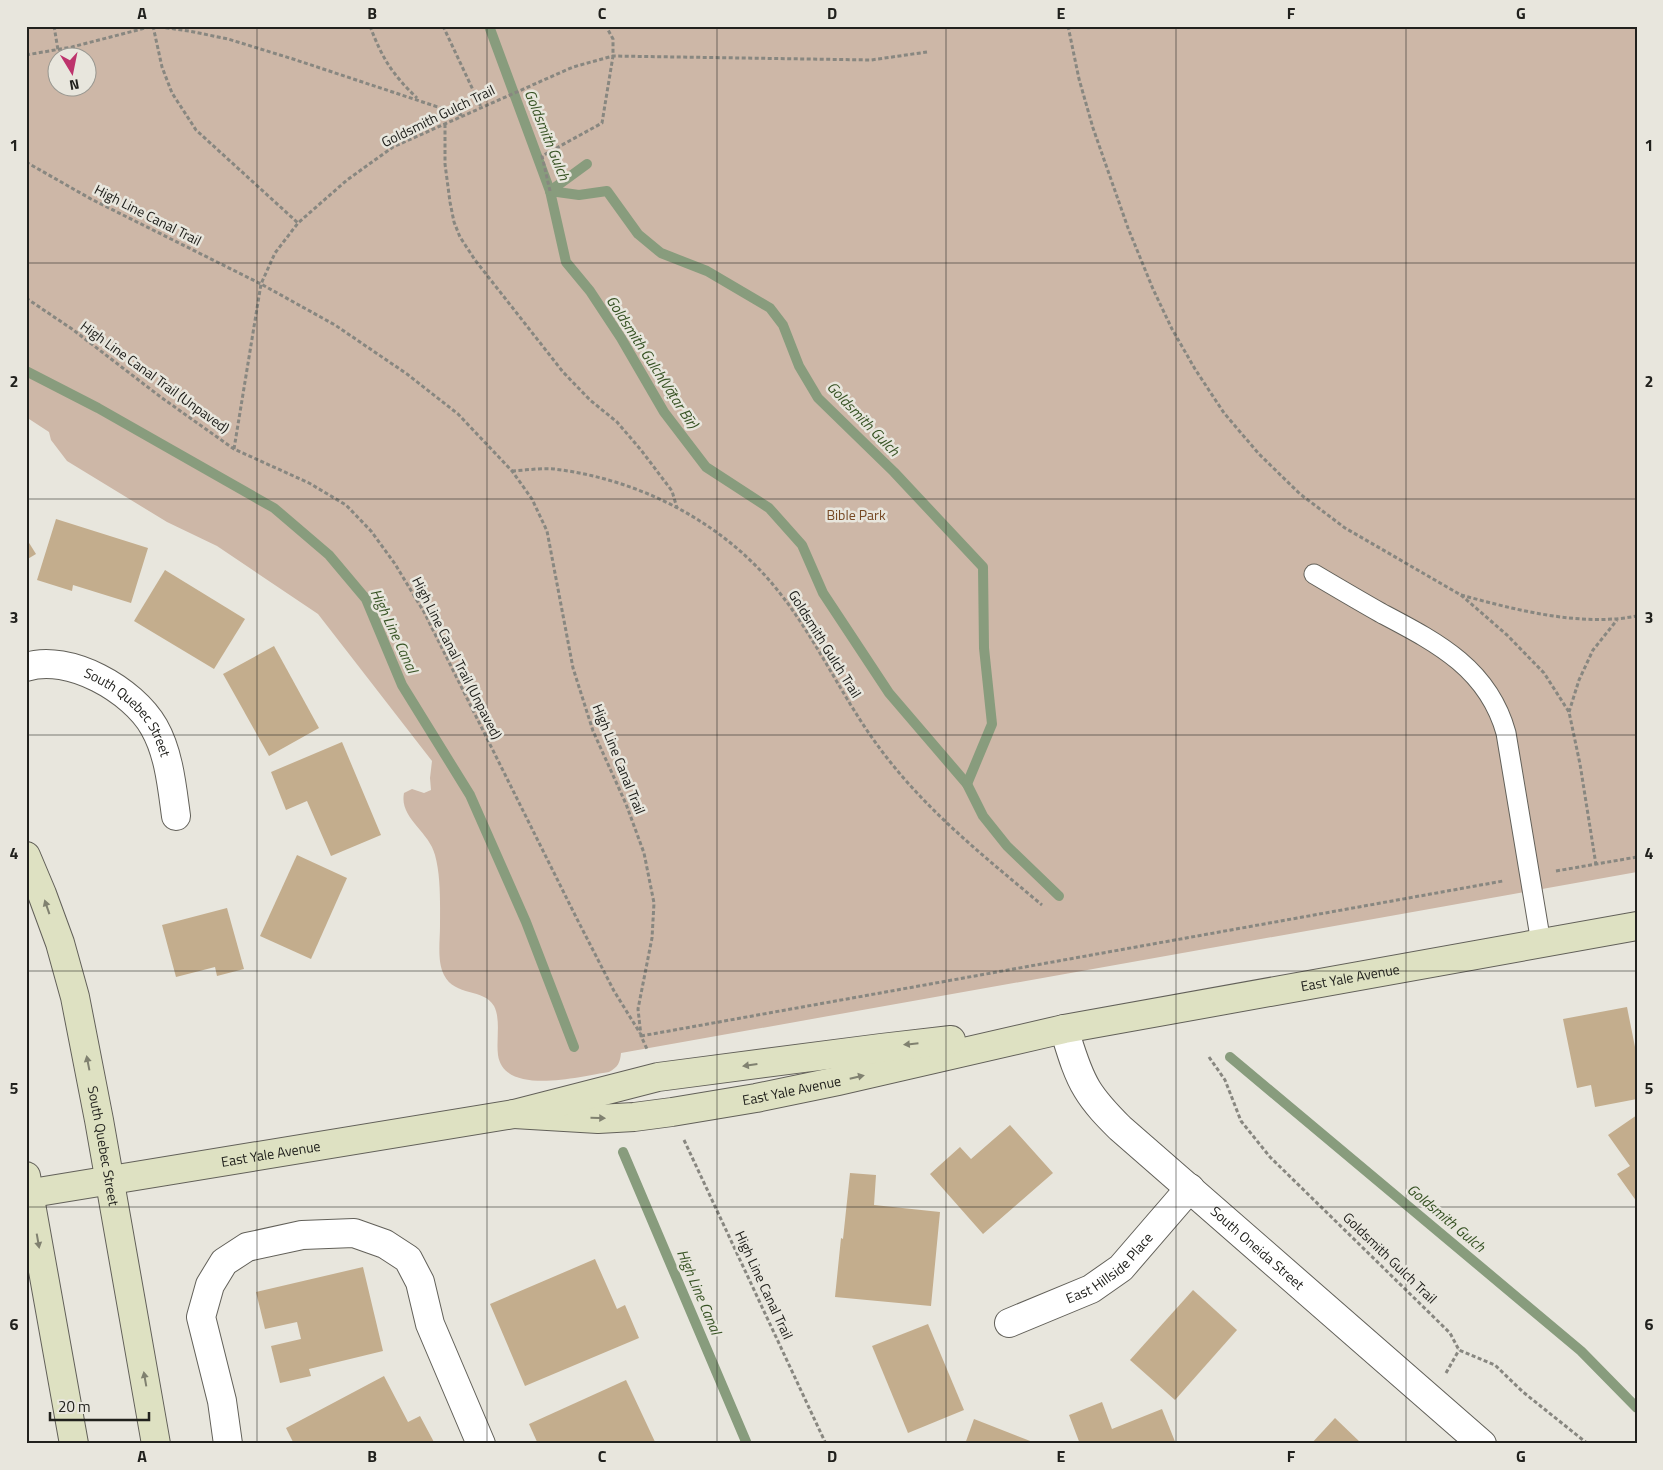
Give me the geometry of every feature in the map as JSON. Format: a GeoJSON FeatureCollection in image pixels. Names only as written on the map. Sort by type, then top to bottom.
{"type":"FeatureCollection","features":[{"type":"Feature","properties":{"kind":"main road","name":"South Quebec Street"},"geometry":{"type":"LineString","coordinates":[[26,856],[60,944],[75,998],[110,1180],[156,1444]]}},
{"type":"Feature","properties":{"kind":"main road","name":"East Yale Avenue"},"geometry":{"type":"LineString","coordinates":[[514,1114],[598,1118],[634,1117],[756,1098],[838,1081],[1064,1028],[1637,926]]}},
{"type":"Feature","properties":{"kind":"main road","name":"East Yale Avenue"},"geometry":{"type":"LineString","coordinates":[[27,1188],[110,1180],[514,1114],[658,1078],[881,1048],[1064,1028]]}},
{"type":"Feature","properties":{"kind":"main road"},"geometry":{"type":"LineString","coordinates":[[27,1188],[74,1444]]}},
{"type":"Feature","properties":{"kind":"street","name":"South Quebec Street"},"geometry":{"type":"LineString","coordinates":[[26,668],[43,664],[59,664],[84,671],[113,687],[146,714],[159,737],[168,768],[176,816]]}},
{"type":"Feature","properties":{"kind":"street","name":"South Oneida Street"},"geometry":{"type":"LineString","coordinates":[[1064,1028],[1082,1080],[1100,1107],[1120,1128],[1482,1444]]}},
{"type":"Feature","properties":{"kind":"street","name":"East Hillside Place"},"geometry":{"type":"LineString","coordinates":[[1010,1323],[1091,1289],[1121,1268],[1190,1188]]}},
{"type":"Feature","properties":{"kind":"street"},"geometry":{"type":"LineString","coordinates":[[228,1444],[222,1401],[202,1317],[210,1285],[224,1262],[247,1247],[302,1235],[354,1233],[385,1244],[408,1259],[420,1282],[430,1324],[481,1444]]}},
{"type":"Feature","properties":{"kind":"lane"},"geometry":{"type":"LineString","coordinates":[[1314,574],[1445,649],[1469,669],[1497,708],[1506,734],[1541,943]]}},
{"type":"Feature","properties":{"kind":"path"},"geometry":{"type":"LineString","coordinates":[[54,26],[58,48]]}},
{"type":"Feature","properties":{"kind":"path"},"geometry":{"type":"LineString","coordinates":[[152,26],[162,67],[172,93],[196,130],[298,223]]}},
{"type":"Feature","properties":{"kind":"path"},"geometry":{"type":"LineString","coordinates":[[66,48],[152,26],[189,31],[228,39],[419,100],[463,116]]}},
{"type":"Feature","properties":{"kind":"path"},"geometry":{"type":"LineString","coordinates":[[370,26],[380,53],[390,70],[419,100]]}},
{"type":"Feature","properties":{"kind":"path"},"geometry":{"type":"LineString","coordinates":[[443,26],[481,107]]}},
{"type":"Feature","properties":{"kind":"path"},"geometry":{"type":"LineString","coordinates":[[550,191],[542,156],[602,123],[613,56],[612,39],[606,26]]}},
{"type":"Feature","properties":{"kind":"path"},"geometry":{"type":"LineString","coordinates":[[1068,26],[1092,128],[1128,228],[1172,330],[1195,369],[1224,413],[1259,454],[1300,494],[1345,528],[1461,595],[1507,636],[1544,673],[1569,712],[1580,764],[1596,865]]}},
{"type":"Feature","properties":{"kind":"path"},"geometry":{"type":"LineString","coordinates":[[26,55],[48,52]]}},
{"type":"Feature","properties":{"kind":"path","name":"Goldsmith Gulch Trail"},"geometry":{"type":"LineString","coordinates":[[234,449],[261,284],[275,252],[298,223],[347,180],[393,147],[573,67],[613,56],[871,60],[927,52]]}},
{"type":"Feature","properties":{"kind":"path"},"geometry":{"type":"LineString","coordinates":[[444,124],[445,164],[450,202],[454,222],[460,237],[475,260],[563,372],[590,400],[617,422],[641,450],[672,491],[677,508]]}},
{"type":"Feature","properties":{"kind":"path","name":"High Line Canal Trail"},"geometry":{"type":"LineString","coordinates":[[26,162],[91,199],[261,284],[334,326],[407,374],[458,414],[512,471],[532,499],[547,531],[573,668],[593,731],[626,804],[644,853],[654,903],[652,938],[638,1009],[642,1036]]}},
{"type":"Feature","properties":{"kind":"path","name":"High Line Canal Trail (Unpaved)"},"geometry":{"type":"LineString","coordinates":[[26,298],[72,329],[162,398],[234,449],[309,483],[346,505],[371,531],[395,564],[424,612],[614,991],[642,1036]]}},
{"type":"Feature","properties":{"kind":"path","name":"Goldsmith Gulch Trail"},"geometry":{"type":"LineString","coordinates":[[512,471],[552,469],[608,479],[656,497],[677,508],[701,521],[741,550],[775,587],[809,635],[852,709],[890,762],[922,799],[965,841],[1042,905]]}},
{"type":"Feature","properties":{"kind":"path"},"geometry":{"type":"LineString","coordinates":[[1461,595],[1507,608],[1564,617],[1617,620],[1637,616]]}},
{"type":"Feature","properties":{"kind":"path"},"geometry":{"type":"LineString","coordinates":[[1569,712],[1579,680],[1593,650],[1617,620]]}},
{"type":"Feature","properties":{"kind":"path"},"geometry":{"type":"LineString","coordinates":[[642,1036],[1637,858]]}},
{"type":"Feature","properties":{"kind":"path","name":"Goldsmith Gulch Trail"},"geometry":{"type":"LineString","coordinates":[[1209,1057],[1225,1080],[1240,1121],[1270,1157],[1450,1333],[1459,1350],[1495,1365],[1524,1392],[1588,1444]]}},
{"type":"Feature","properties":{"kind":"path","name":"High Line Canal Trail"},"geometry":{"type":"LineString","coordinates":[[682,1136],[826,1444]]}},
{"type":"Feature","properties":{"kind":"green space","name":"Bible Park"},"geometry":{"type":"Polygon","coordinates":[[[26,26],[1637,26],[1637,872],[621,1053],[618,1064],[609,1072],[545,1081],[528,1080],[514,1076],[503,1068],[498,1055],[498,1023],[494,1006],[484,997],[455,987],[449,982],[442,970],[440,958],[440,890],[437,863],[432,846],[410,817],[404,802],[404,793],[412,789],[424,793],[431,790],[432,761],[318,614],[217,546],[167,522],[67,461],[51,440],[49,432],[26,417],[26,26]]]}},
{"type":"Feature","properties":{"kind":"building"},"geometry":{"type":"Polygon","coordinates":[[[56,519],[148,548],[131,603],[73,585],[72,591],[37,580],[56,519]]]}},
{"type":"Feature","properties":{"kind":"building"},"geometry":{"type":"Polygon","coordinates":[[[26,538],[36,554],[26,560],[26,538]]]}},
{"type":"Feature","properties":{"kind":"building"},"geometry":{"type":"Polygon","coordinates":[[[165,570],[245,619],[214,669],[134,621],[165,570]]]}},
{"type":"Feature","properties":{"kind":"building"},"geometry":{"type":"Polygon","coordinates":[[[274,646],[319,728],[269,756],[223,674],[274,646]]]}},
{"type":"Feature","properties":{"kind":"building"},"geometry":{"type":"Polygon","coordinates":[[[342,742],[381,835],[331,856],[307,801],[286,810],[271,772],[342,742]]]}},
{"type":"Feature","properties":{"kind":"building"},"geometry":{"type":"Polygon","coordinates":[[[297,855],[347,878],[311,959],[260,936],[297,855]]]}},
{"type":"Feature","properties":{"kind":"building"},"geometry":{"type":"Polygon","coordinates":[[[227,908],[244,969],[217,976],[215,967],[176,977],[162,925],[227,908]]]}},
{"type":"Feature","properties":{"kind":"building"},"geometry":{"type":"Polygon","coordinates":[[[1627,1007],[1637,1057],[1637,1099],[1595,1107],[1591,1085],[1577,1088],[1563,1019],[1627,1007]]]}},
{"type":"Feature","properties":{"kind":"building"},"geometry":{"type":"Polygon","coordinates":[[[1637,1115],[1637,1202],[1617,1174],[1630,1166],[1608,1135],[1637,1115]]]}},
{"type":"Feature","properties":{"kind":"building"},"geometry":{"type":"Polygon","coordinates":[[[1010,1125],[1053,1173],[983,1234],[930,1174],[960,1147],[971,1159],[1010,1125]]]}},
{"type":"Feature","properties":{"kind":"building"},"geometry":{"type":"Polygon","coordinates":[[[850,1173],[876,1175],[874,1205],[940,1212],[931,1306],[835,1297],[850,1173]]]}},
{"type":"Feature","properties":{"kind":"building"},"geometry":{"type":"Polygon","coordinates":[[[595,1259],[617,1309],[625,1305],[639,1338],[525,1386],[490,1304],[595,1259]]]}},
{"type":"Feature","properties":{"kind":"building"},"geometry":{"type":"Polygon","coordinates":[[[363,1267],[383,1351],[309,1369],[311,1376],[280,1383],[271,1346],[301,1339],[297,1322],[265,1329],[256,1292],[363,1267]]]}},
{"type":"Feature","properties":{"kind":"building"},"geometry":{"type":"Polygon","coordinates":[[[1193,1290],[1237,1330],[1175,1400],[1130,1360],[1193,1290]]]}},
{"type":"Feature","properties":{"kind":"building"},"geometry":{"type":"Polygon","coordinates":[[[928,1324],[964,1410],[908,1433],[872,1346],[928,1324]]]}},
{"type":"Feature","properties":{"kind":"building"},"geometry":{"type":"Polygon","coordinates":[[[384,1376],[408,1422],[420,1416],[435,1444],[294,1444],[286,1428],[384,1376]]]}},
{"type":"Feature","properties":{"kind":"building"},"geometry":{"type":"Polygon","coordinates":[[[626,1380],[656,1444],[538,1444],[529,1424],[626,1380]]]}},
{"type":"Feature","properties":{"kind":"building"},"geometry":{"type":"Polygon","coordinates":[[[1102,1402],[1112,1429],[1162,1409],[1176,1444],[1080,1444],[1069,1415],[1102,1402]]]}},
{"type":"Feature","properties":{"kind":"building"},"geometry":{"type":"Polygon","coordinates":[[[1335,1418],[1362,1444],[1311,1444],[1335,1418]]]}},
{"type":"Feature","properties":{"kind":"building"},"geometry":{"type":"Polygon","coordinates":[[[974,1419],[1038,1444],[965,1444],[974,1419]]]}},
{"type":"Feature","properties":{"kind":"waterway","name":"Goldsmith Gulch(Vāṭar Bīr)"},"geometry":{"type":"LineString","coordinates":[[489,26],[550,191],[566,262],[590,291],[621,338],[664,412],[706,467],[769,508],[802,545],[823,593],[889,693],[967,784],[983,816],[1007,846],[1059,896]]}},
{"type":"Feature","properties":{"kind":"waterway"},"geometry":{"type":"LineString","coordinates":[[550,191],[587,164]]}},
{"type":"Feature","properties":{"kind":"waterway","name":"Goldsmith Gulch"},"geometry":{"type":"LineString","coordinates":[[550,191],[579,195],[607,191],[638,234],[661,253],[707,271],[770,308],[783,325],[799,366],[818,398],[894,472],[983,567],[984,648],[992,724],[967,784]]}},
{"type":"Feature","properties":{"kind":"waterway","name":"High Line Canal"},"geometry":{"type":"LineString","coordinates":[[26,371],[98,408],[274,508],[329,555],[366,599],[402,685],[470,795],[526,922],[574,1047]]}},
{"type":"Feature","properties":{"kind":"waterway","name":"Goldsmith Gulch"},"geometry":{"type":"LineString","coordinates":[[1230,1057],[1581,1351],[1637,1408]]}},
{"type":"Feature","properties":{"kind":"waterway","name":"High Line Canal"},"geometry":{"type":"LineString","coordinates":[[623,1152],[747,1444]]}}]}
